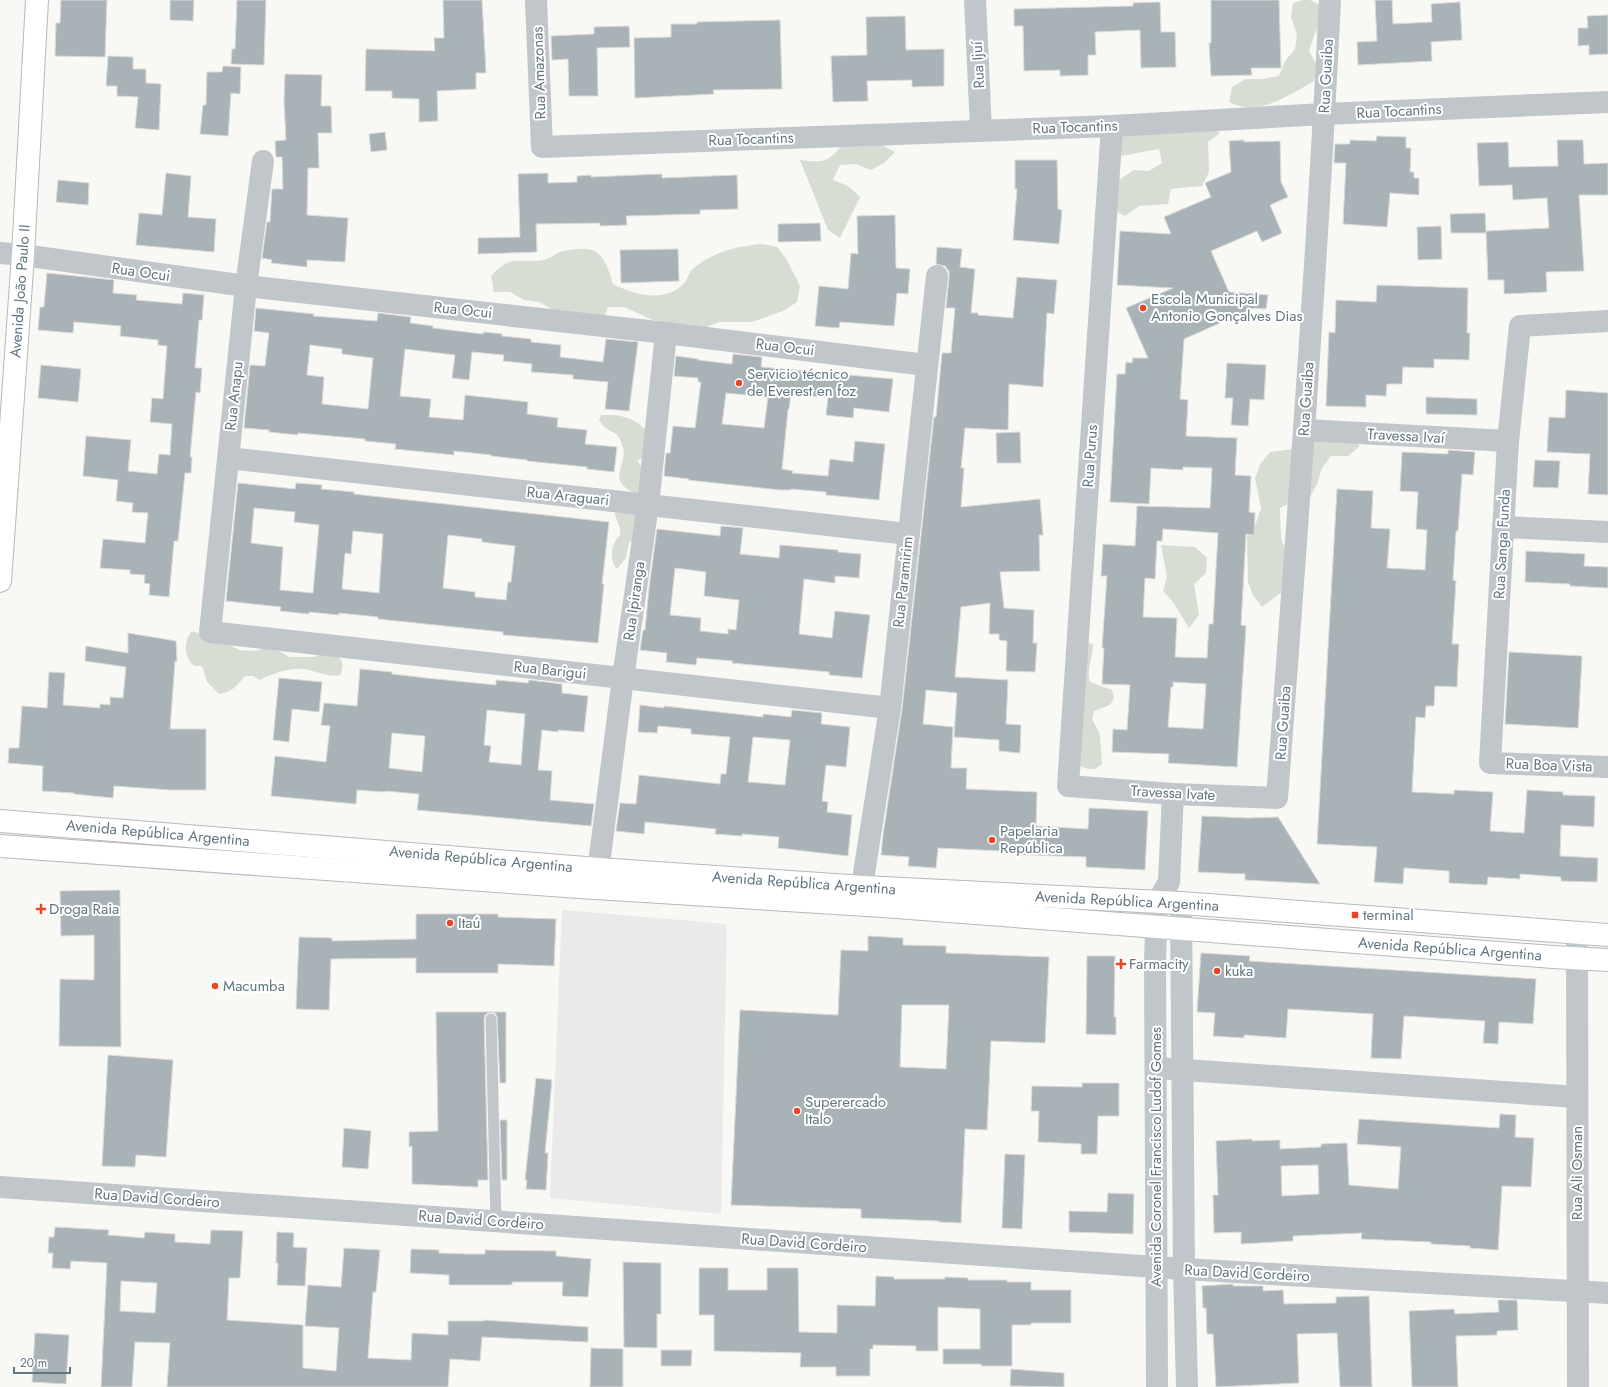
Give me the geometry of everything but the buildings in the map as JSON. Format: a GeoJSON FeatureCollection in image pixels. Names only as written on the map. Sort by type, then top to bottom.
{"type":"FeatureCollection","features":[{"type":"Feature","properties":{"kind":"main road","name":"Avenida João Paulo II"},"geometry":{"type":"LineString","coordinates":[[0,581],[23,255],[37,0]]}},
{"type":"Feature","properties":{"kind":"main road","name":"Avenida República Argentina"},"geometry":{"type":"LineString","coordinates":[[0,821],[597,878]]}},
{"type":"Feature","properties":{"kind":"main road","name":"Avenida República Argentina"},"geometry":{"type":"LineString","coordinates":[[0,846],[597,878],[861,896],[1155,927],[1608,960]]}},
{"type":"Feature","properties":{"kind":"main road","name":"Avenida República Argentina"},"geometry":{"type":"LineString","coordinates":[[861,896],[1181,903],[1608,936]]}},
{"type":"Feature","properties":{"kind":"street","name":"Rua Amazonas"},"geometry":{"type":"LineString","coordinates":[[536,0],[542,147]]}},
{"type":"Feature","properties":{"kind":"street","name":"Rua Ijuí"},"geometry":{"type":"LineString","coordinates":[[975,0],[981,130]]}},
{"type":"Feature","properties":{"kind":"street","name":"Rua Guaiba"},"geometry":{"type":"LineString","coordinates":[[1278,798],[1305,430],[1330,0]]}},
{"type":"Feature","properties":{"kind":"street","name":"Rua Tocantins"},"geometry":{"type":"LineString","coordinates":[[542,147],[1112,126],[1324,114],[1608,102]]}},
{"type":"Feature","properties":{"kind":"street","name":"Rua Purus"},"geometry":{"type":"LineString","coordinates":[[1068,786],[1112,126]]}},
{"type":"Feature","properties":{"kind":"street","name":"Rua Anapu"},"geometry":{"type":"LineString","coordinates":[[210,632],[246,286],[263,161]]}},
{"type":"Feature","properties":{"kind":"street","name":"Rua Ocui"},"geometry":{"type":"LineString","coordinates":[[0,253],[246,286],[666,333],[926,365]]}},
{"type":"Feature","properties":{"kind":"street","name":"Rua Paramirim"},"geometry":{"type":"LineString","coordinates":[[861,896],[890,708],[926,365],[937,276]]}},
{"type":"Feature","properties":{"kind":"street","name":"Rua Sanga Funda"},"geometry":{"type":"LineString","coordinates":[[1490,763],[1508,441],[1520,326],[1608,321]]}},
{"type":"Feature","properties":{"kind":"street","name":"Rua Ipiranga"},"geometry":{"type":"LineString","coordinates":[[597,878],[623,678],[648,505],[666,333]]}},
{"type":"Feature","properties":{"kind":"street","name":"Travessa Ivaí"},"geometry":{"type":"LineString","coordinates":[[1305,430],[1508,441]]}},
{"type":"Feature","properties":{"kind":"street","name":"Rua Araguari"},"geometry":{"type":"LineString","coordinates":[[228,458],[908,534]]}},
{"type":"Feature","properties":{"kind":"street"},"geometry":{"type":"LineString","coordinates":[[1503,527],[1608,532]]}},
{"type":"Feature","properties":{"kind":"street","name":"Rua Barigui"},"geometry":{"type":"LineString","coordinates":[[210,632],[890,708]]}},
{"type":"Feature","properties":{"kind":"street","name":"Rua Boa Vista"},"geometry":{"type":"LineString","coordinates":[[1490,763],[1608,767]]}},
{"type":"Feature","properties":{"kind":"street","name":"Travessa Ivate"},"geometry":{"type":"LineString","coordinates":[[1068,786],[1173,794],[1278,798]]}},
{"type":"Feature","properties":{"kind":"street"},"geometry":{"type":"LineString","coordinates":[[1157,902],[1169,882],[1173,794]]}},
{"type":"Feature","properties":{"kind":"street"},"geometry":{"type":"LineString","coordinates":[[1169,882],[1181,903]]}},
{"type":"Feature","properties":{"kind":"street","name":"Avenida Coronel Francisco Ludof Gomes"},"geometry":{"type":"LineString","coordinates":[[1157,902],[1155,927],[1157,1387]]}},
{"type":"Feature","properties":{"kind":"street","name":"Avenida Coronel Francisco Ludof Gomes"},"geometry":{"type":"LineString","coordinates":[[1181,903],[1184,1269],[1188,1387]]}},
{"type":"Feature","properties":{"kind":"street","name":"Rua Ali Osman"},"geometry":{"type":"LineString","coordinates":[[1577,933],[1578,1387]]}},
{"type":"Feature","properties":{"kind":"street"},"geometry":{"type":"LineString","coordinates":[[1156,1068],[1577,1097]]}},
{"type":"Feature","properties":{"kind":"street","name":"Rua David Cordeiro"},"geometry":{"type":"LineString","coordinates":[[0,1187],[1184,1269],[1608,1293]]}},
{"type":"Feature","properties":{"kind":"lane"},"geometry":{"type":"LineString","coordinates":[[491,1019],[496,1221]]}},
{"type":"Feature","properties":{"kind":"shaded area"},"geometry":{"type":"Polygon","coordinates":[[[1303,0],[1310,0],[1322,6],[1322,22],[1314,35],[1309,51],[1317,65],[1314,81],[1280,100],[1262,106],[1244,107],[1229,102],[1232,87],[1246,79],[1263,79],[1279,76],[1285,61],[1295,49],[1297,34],[1291,18],[1293,3],[1303,0]]]}},
{"type":"Feature","properties":{"kind":"shaded area"},"geometry":{"type":"Polygon","coordinates":[[[1208,123],[1220,133],[1208,142],[1209,172],[1202,186],[1171,189],[1168,204],[1139,206],[1125,216],[1114,210],[1119,180],[1134,170],[1149,171],[1162,163],[1159,149],[1116,157],[1112,142],[1125,133],[1208,123]]]}},
{"type":"Feature","properties":{"kind":"shaded area"},"geometry":{"type":"Polygon","coordinates":[[[844,143],[880,144],[895,152],[884,163],[871,170],[856,164],[840,165],[833,180],[848,186],[860,197],[840,238],[828,230],[800,160],[825,160],[830,158],[844,143]]]}},
{"type":"Feature","properties":{"kind":"shaded area"},"geometry":{"type":"Polygon","coordinates":[[[762,244],[777,247],[787,260],[800,286],[797,302],[783,311],[752,322],[719,322],[704,328],[653,320],[624,307],[608,307],[603,321],[553,310],[539,302],[524,300],[510,292],[494,292],[491,276],[504,264],[510,262],[544,260],[560,252],[582,249],[596,252],[601,257],[606,264],[613,284],[640,294],[660,295],[678,289],[685,282],[692,270],[700,263],[716,254],[734,248],[762,244]]]}},
{"type":"Feature","properties":{"kind":"shaded area"},"geometry":{"type":"Polygon","coordinates":[[[601,415],[617,415],[630,419],[635,421],[652,435],[645,458],[637,460],[650,481],[637,495],[621,483],[619,475],[624,454],[623,446],[617,435],[605,427],[599,420],[601,415]]]}},
{"type":"Feature","properties":{"kind":"shaded area"},"geometry":{"type":"Polygon","coordinates":[[[1331,433],[1346,434],[1360,446],[1348,456],[1331,456],[1322,468],[1317,484],[1309,499],[1294,501],[1280,508],[1281,538],[1293,569],[1291,585],[1262,607],[1253,595],[1248,582],[1247,536],[1256,523],[1261,508],[1255,478],[1261,463],[1270,452],[1302,448],[1331,433]]]}},
{"type":"Feature","properties":{"kind":"shaded area"},"geometry":{"type":"Polygon","coordinates":[[[615,512],[641,512],[636,541],[629,542],[626,558],[617,569],[612,559],[613,545],[620,535],[615,512]]]}},
{"type":"Feature","properties":{"kind":"shaded area"},"geometry":{"type":"Polygon","coordinates":[[[1161,545],[1195,547],[1207,558],[1206,573],[1194,584],[1199,615],[1189,628],[1173,602],[1163,591],[1167,576],[1161,545]]]}},
{"type":"Feature","properties":{"kind":"shaded area"},"geometry":{"type":"Polygon","coordinates":[[[192,631],[226,643],[239,650],[254,651],[268,648],[276,649],[289,657],[314,657],[321,654],[337,654],[342,661],[342,669],[340,675],[296,669],[277,673],[260,680],[253,676],[245,676],[231,690],[219,694],[207,682],[202,666],[194,666],[188,658],[186,644],[192,631]]]}},
{"type":"Feature","properties":{"kind":"shaded area"},"geometry":{"type":"Polygon","coordinates":[[[1081,642],[1093,644],[1089,668],[1090,682],[1112,690],[1114,698],[1110,705],[1094,711],[1092,719],[1100,734],[1102,764],[1095,769],[1088,769],[1080,766],[1081,642]]]}},
{"type":"Feature","properties":{"kind":"shaded area"},"geometry":{"type":"Polygon","coordinates":[[[562,910],[727,924],[721,1214],[550,1198],[562,910]]]}},
{"type":"Feature","properties":{"kind":"place","name":"Escola Municipal Antonio Gonçalves Dias"},"geometry":{"type":"Point","coordinates":[1143,308]}},
{"type":"Feature","properties":{"kind":"place","name":"Servicio técnico de Everest en foz"},"geometry":{"type":"Point","coordinates":[739,383]}},
{"type":"Feature","properties":{"kind":"place","name":"Papelaria República"},"geometry":{"type":"Point","coordinates":[992,840]}},
{"type":"Feature","properties":{"kind":"place","name":"Droga Raia"},"geometry":{"type":"Point","coordinates":[41,909]}},
{"type":"Feature","properties":{"kind":"place","name":"terminal"},"geometry":{"type":"Point","coordinates":[1355,915]}},
{"type":"Feature","properties":{"kind":"place","name":"Itaú"},"geometry":{"type":"Point","coordinates":[450,923]}},
{"type":"Feature","properties":{"kind":"place","name":"Farmacity"},"geometry":{"type":"Point","coordinates":[1121,964]}},
{"type":"Feature","properties":{"kind":"place","name":"kuka"},"geometry":{"type":"Point","coordinates":[1217,971]}},
{"type":"Feature","properties":{"kind":"place","name":"Macumba"},"geometry":{"type":"Point","coordinates":[215,986]}},
{"type":"Feature","properties":{"kind":"place","name":"Superercado Italo"},"geometry":{"type":"Point","coordinates":[797,1111]}}]}
